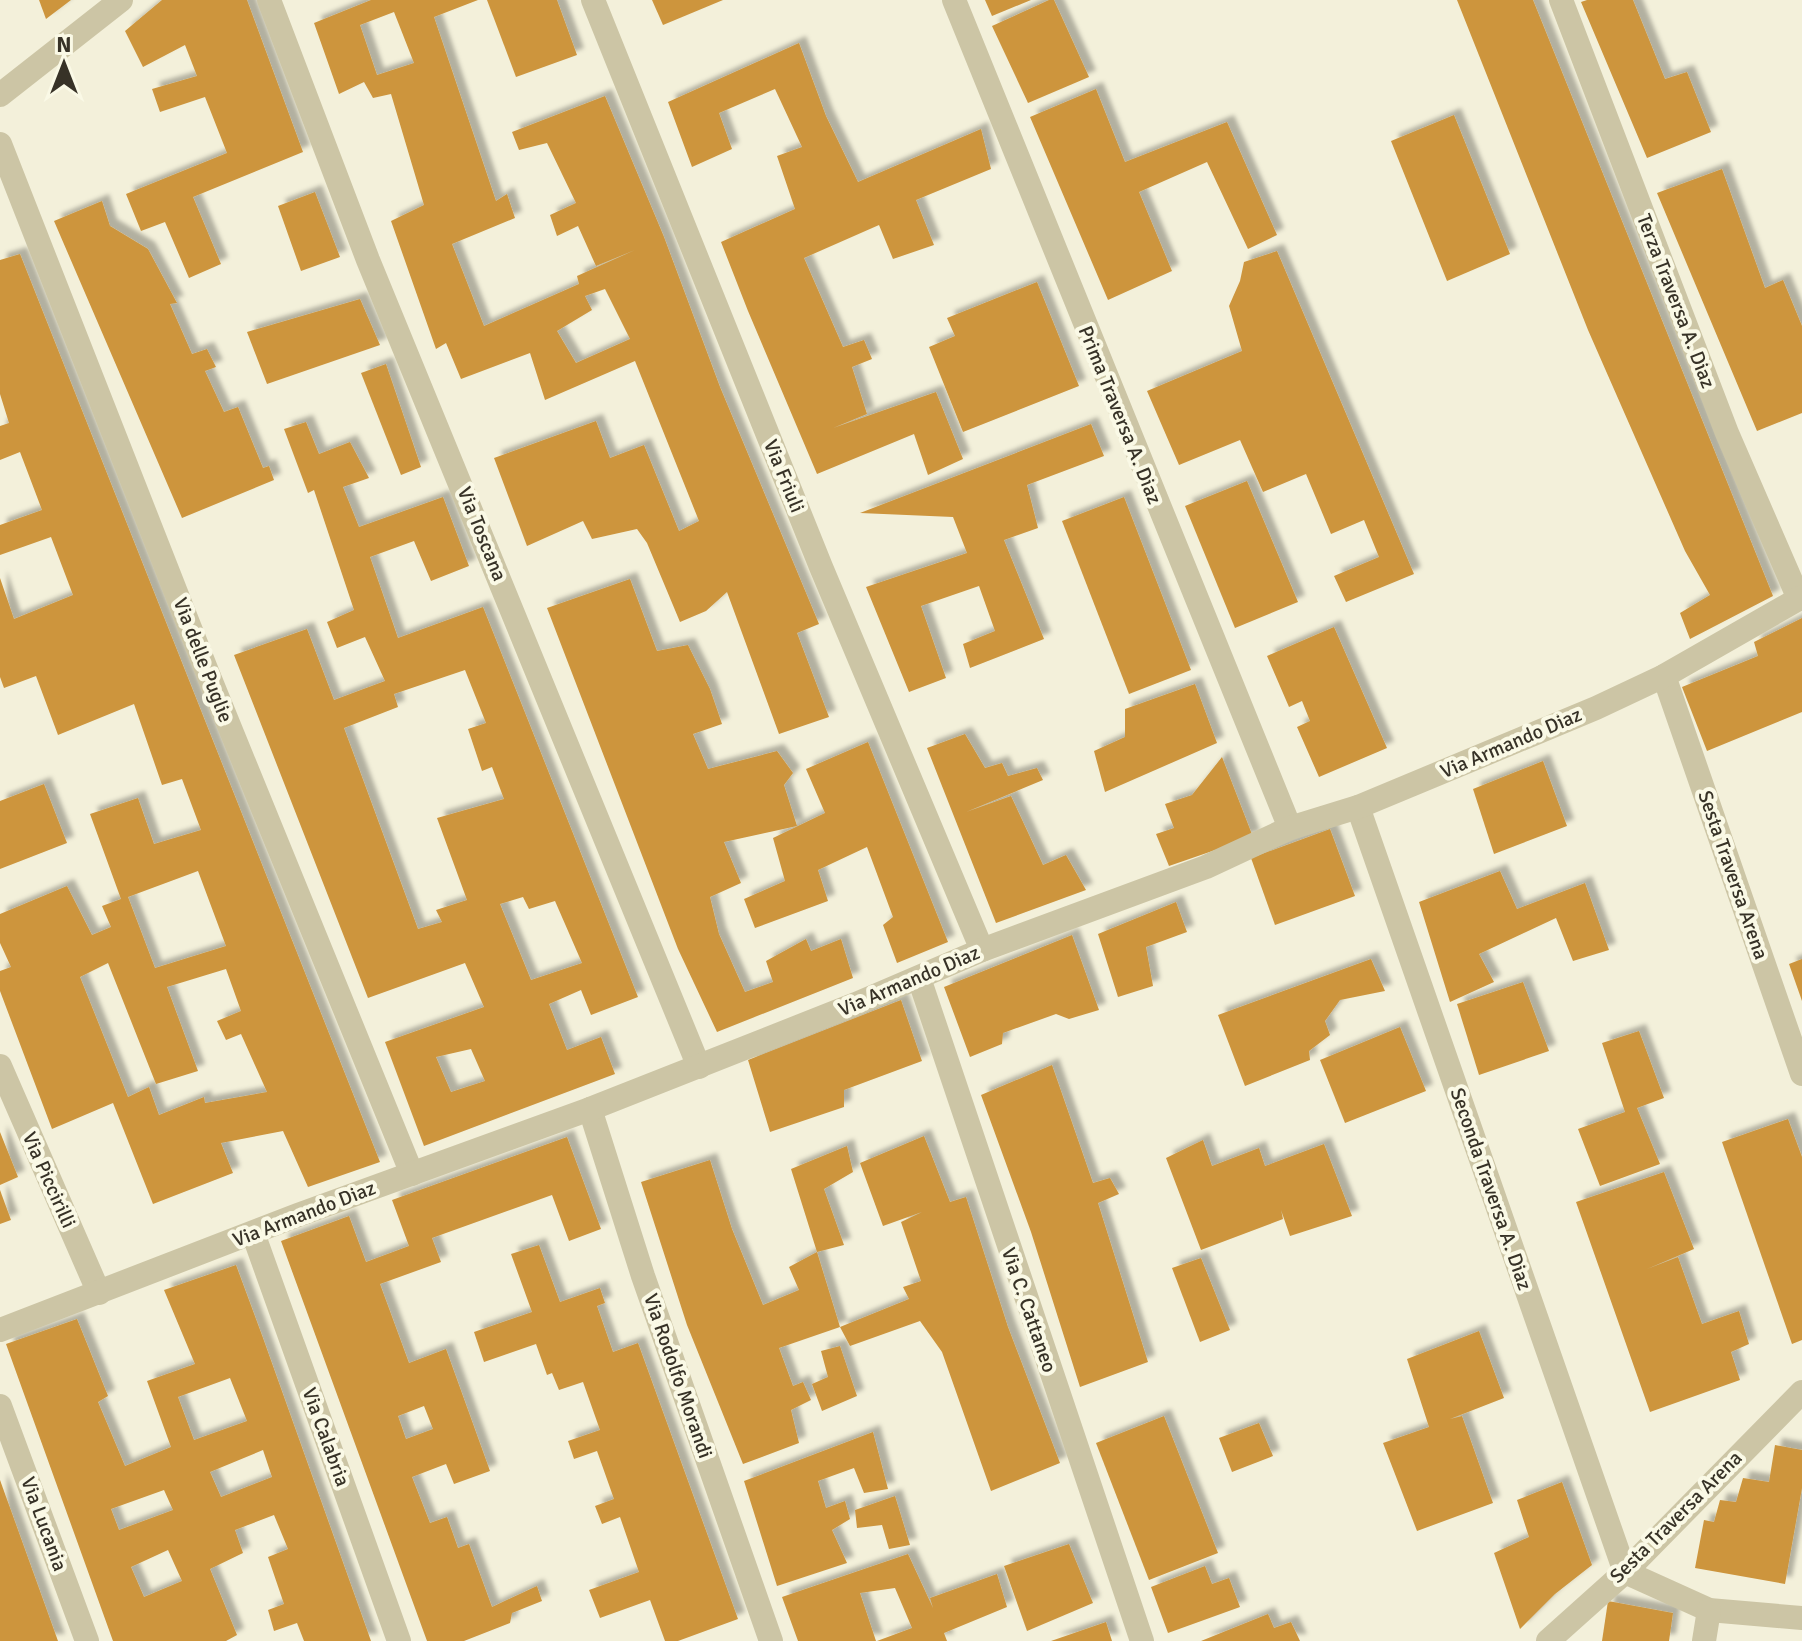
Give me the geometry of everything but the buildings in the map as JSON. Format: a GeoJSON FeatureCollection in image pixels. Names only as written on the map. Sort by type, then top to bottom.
{"type":"FeatureCollection","features":[{"type":"Feature","properties":{"kind":"street"},"geometry":{"type":"LineString","coordinates":[[0,95],[121,0]]}},
{"type":"Feature","properties":{"kind":"street","name":"Via Toscana"},"geometry":{"type":"LineString","coordinates":[[269,0],[368,260],[699,1067]]}},
{"type":"Feature","properties":{"kind":"street","name":"Via Friuli"},"geometry":{"type":"LineString","coordinates":[[593,0],[821,567],[982,950]]}},
{"type":"Feature","properties":{"kind":"street","name":"Prima Traversa A. Diaz"},"geometry":{"type":"LineString","coordinates":[[954,0],[1290,828]]}},
{"type":"Feature","properties":{"kind":"street","name":"Terza Traversa A. Diaz"},"geometry":{"type":"LineString","coordinates":[[1561,0],[1727,433],[1800,598]]}},
{"type":"Feature","properties":{"kind":"street","name":"Via delle Puglie"},"geometry":{"type":"LineString","coordinates":[[0,144],[208,674],[412,1174]]}},
{"type":"Feature","properties":{"kind":"street","name":"Via Armando Diaz"},"geometry":{"type":"LineString","coordinates":[[0,1330],[590,1109],[982,950],[1206,867],[1290,828],[1358,807],[1596,708],[1664,676],[1800,598]]}},
{"type":"Feature","properties":{"kind":"street","name":"Sesta Traversa Arena"},"geometry":{"type":"LineString","coordinates":[[1664,676],[1802,1074]]}},
{"type":"Feature","properties":{"kind":"street","name":"Seconda Traversa A. Diaz"},"geometry":{"type":"LineString","coordinates":[[1358,807],[1625,1572]]}},
{"type":"Feature","properties":{"kind":"street","name":"Via C. Cattaneo"},"geometry":{"type":"LineString","coordinates":[[919,978],[1142,1641]]}},
{"type":"Feature","properties":{"kind":"street","name":"Via Piccirilli"},"geometry":{"type":"LineString","coordinates":[[0,1066],[99,1293]]}},
{"type":"Feature","properties":{"kind":"street","name":"Via Rodolfo Morandi"},"geometry":{"type":"LineString","coordinates":[[590,1109],[643,1276],[771,1641]]}},
{"type":"Feature","properties":{"kind":"street","name":"Via Calabria"},"geometry":{"type":"LineString","coordinates":[[253,1233],[399,1641]]}},
{"type":"Feature","properties":{"kind":"street","name":"Sesta Traversa Arena"},"geometry":{"type":"LineString","coordinates":[[1548,1641],[1625,1572],[1802,1392]]}},
{"type":"Feature","properties":{"kind":"street","name":"Via Lucania"},"geometry":{"type":"LineString","coordinates":[[0,1406],[87,1641]]}},
{"type":"Feature","properties":{"kind":"street"},"geometry":{"type":"LineString","coordinates":[[1625,1572],[1709,1610],[1802,1618]]}},
{"type":"Feature","properties":{"kind":"street"},"geometry":{"type":"LineString","coordinates":[[1704,1641],[1709,1610]]}}]}
